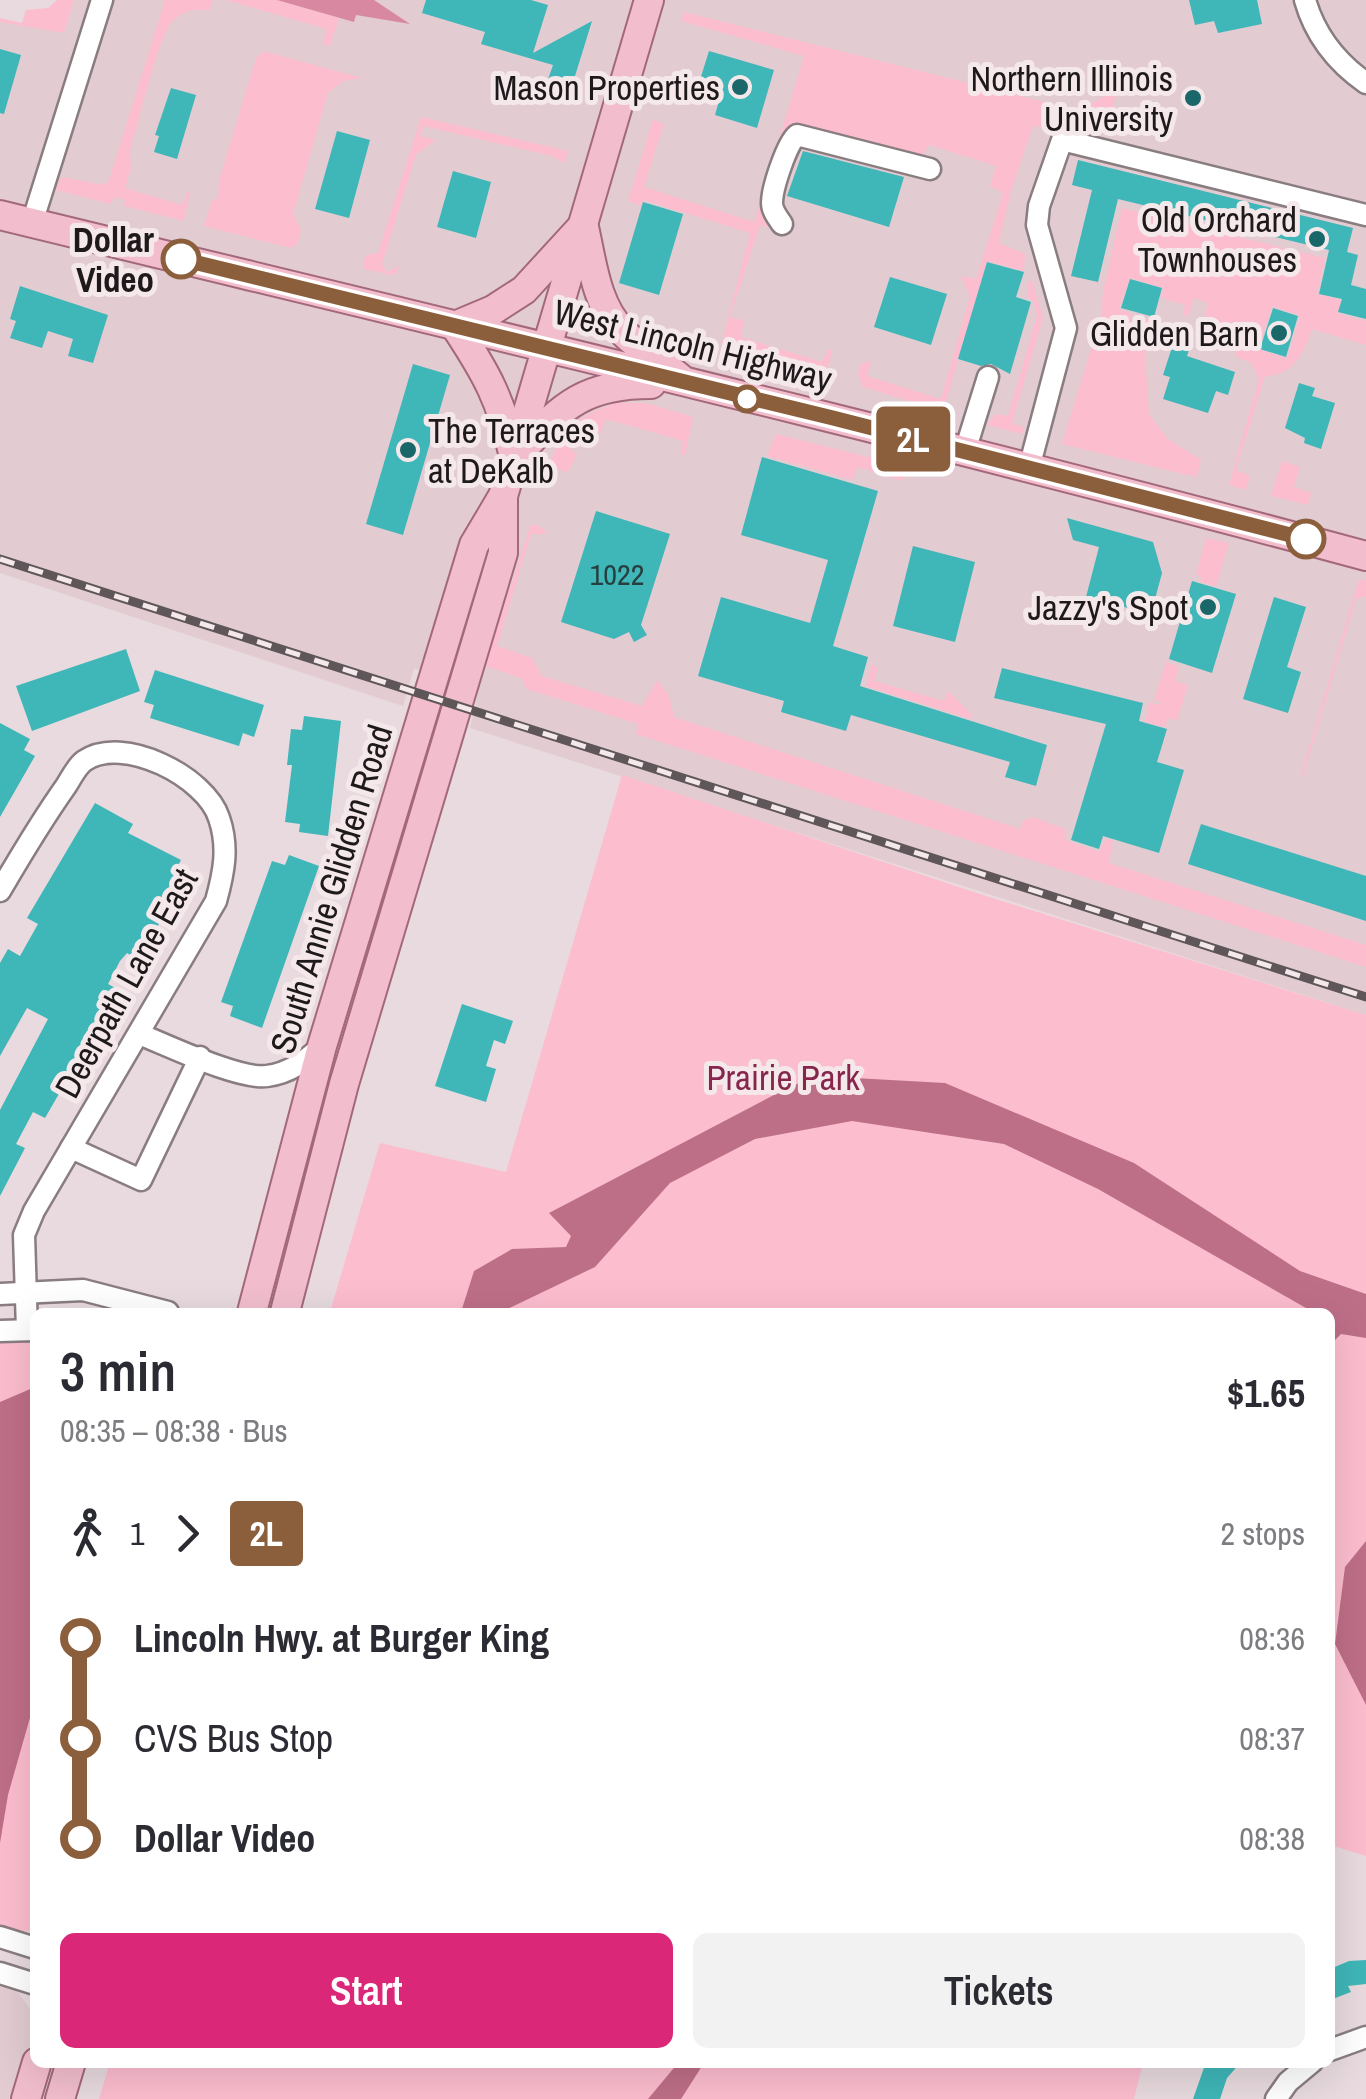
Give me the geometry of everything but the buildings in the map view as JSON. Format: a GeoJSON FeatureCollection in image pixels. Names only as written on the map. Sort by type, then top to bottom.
{"type":"FeatureCollection","features":[{"type":"Feature","properties":{"kind":"main road","name":"South Annie Glidden Road"},"geometry":{"type":"LineString","coordinates":[[253,1308],[322,1046],[474,545],[503,496],[515,458],[649,0]]}},
{"type":"Feature","properties":{"kind":"main road","name":"West Lincoln Highway"},"geometry":{"type":"LineString","coordinates":[[0,215],[965,451],[1366,556]]}},
{"type":"Feature","properties":{"kind":"main road"},"geometry":{"type":"LineString","coordinates":[[515,458],[494,387],[455,326],[493,310],[524,290],[584,226]]}},
{"type":"Feature","properties":{"kind":"main road"},"geometry":{"type":"LineString","coordinates":[[584,226],[608,311],[622,331],[688,384]]}},
{"type":"Feature","properties":{"kind":"main road"},"geometry":{"type":"LineString","coordinates":[[515,458],[554,414],[586,394],[632,384],[688,384]]}},
{"type":"Feature","properties":{"kind":"main road","name":"South Annie Glidden Road"},"geometry":{"type":"LineString","coordinates":[[286,1308],[344,1084],[503,553],[503,496]]}},
{"type":"Feature","properties":{"kind":"main road"},"geometry":{"type":"LineString","coordinates":[[26,2099],[35,2068]]}},
{"type":"Feature","properties":{"kind":"main road"},"geometry":{"type":"LineString","coordinates":[[60,2099],[69,2068]]}},
{"type":"Feature","properties":{"kind":"street"},"geometry":{"type":"LineString","coordinates":[[32,222],[102,0]]}},
{"type":"Feature","properties":{"kind":"street"},"geometry":{"type":"LineString","coordinates":[[1305,0],[1322,39],[1344,66],[1366,83]]}},
{"type":"Feature","properties":{"kind":"street"},"geometry":{"type":"LineString","coordinates":[[782,224],[772,201],[789,144],[798,135],[930,169]]}},
{"type":"Feature","properties":{"kind":"street"},"geometry":{"type":"LineString","coordinates":[[1029,468],[1066,328],[1037,226],[1039,206],[1062,140],[1366,214]]}},
{"type":"Feature","properties":{"kind":"street"},"geometry":{"type":"LineString","coordinates":[[965,451],[988,376]]}},
{"type":"Feature","properties":{"kind":"street","name":"Deerpath Lane East"},"geometry":{"type":"LineString","coordinates":[[0,890],[36,828],[82,762],[105,752],[146,756],[193,782],[218,812],[226,844],[216,901],[34,1210],[24,1234],[30,1322]]}},
{"type":"Feature","properties":{"kind":"street"},"geometry":{"type":"LineString","coordinates":[[138,1034],[252,1076],[298,1066],[322,1046]]}},
{"type":"Feature","properties":{"kind":"street"},"geometry":{"type":"LineString","coordinates":[[71,1148],[140,1180],[200,1057]]}},
{"type":"Feature","properties":{"kind":"street"},"geometry":{"type":"LineString","coordinates":[[0,1294],[83,1290],[153,1308]]}},
{"type":"Feature","properties":{"kind":"street"},"geometry":{"type":"LineString","coordinates":[[0,1331],[30,1330]]}},
{"type":"Feature","properties":{"kind":"street"},"geometry":{"type":"LineString","coordinates":[[0,1937],[30,1946]]}},
{"type":"Feature","properties":{"kind":"street"},"geometry":{"type":"LineString","coordinates":[[0,1974],[30,1983]]}},
{"type":"Feature","properties":{"kind":"street"},"geometry":{"type":"LineString","coordinates":[[1335,2048],[1366,2037]]}},
{"type":"Feature","properties":{"kind":"street"},"geometry":{"type":"LineString","coordinates":[[1276,2099],[1305,2068]]}},
{"type":"Feature","properties":{"kind":"shaded area"},"geometry":{"type":"Polygon","coordinates":[[[74,0],[1366,0],[1366,1015],[470,728],[479,690],[414,668],[403,706],[0,573],[0,19],[64,33],[74,0]]]}},
{"type":"Feature","properties":{"kind":"shaded area"},"geometry":{"type":"Polygon","coordinates":[[[277,0],[374,0],[410,24],[356,15],[354,22],[277,0]]]}},
{"type":"Feature","properties":{"kind":"shaded area"},"geometry":{"type":"Polygon","coordinates":[[[818,1076],[945,1083],[1134,1163],[1300,1271],[1366,1294],[1366,1338],[1341,1334],[1335,1340],[1335,1308],[1306,1308],[1098,1189],[1004,1144],[852,1121],[755,1139],[670,1183],[595,1267],[509,1308],[462,1308],[474,1271],[512,1249],[566,1247],[571,1236],[549,1213],[789,1087],[818,1076]]]}},
{"type":"Feature","properties":{"kind":"shaded area"},"geometry":{"type":"Polygon","coordinates":[[[30,1389],[30,1718],[8,1795],[0,1843],[0,1402],[30,1389]]]}},
{"type":"Feature","properties":{"kind":"shaded area"},"geometry":{"type":"Polygon","coordinates":[[[1366,1541],[1366,1705],[1335,1644],[1345,1567],[1366,1541]]]}},
{"type":"Feature","properties":{"kind":"shaded area"},"geometry":{"type":"Polygon","coordinates":[[[0,1984],[16,1989],[30,2009],[30,2052],[16,2099],[0,2099],[0,1984]]]}},
{"type":"Feature","properties":{"kind":"shaded area"},"geometry":{"type":"Polygon","coordinates":[[[674,2068],[701,2068],[681,2099],[648,2099],[674,2068]]]}},
{"type":"Feature","properties":{"kind":"green space"},"geometry":{"type":"Polygon","coordinates":[[[57,0],[74,0],[64,33],[0,22],[0,18],[22,23],[26,10],[48,8],[57,0]]]}},
{"type":"Feature","properties":{"kind":"green space"},"geometry":{"type":"Polygon","coordinates":[[[165,0],[213,0],[209,10],[184,13],[167,31],[130,151],[131,168],[125,188],[182,205],[190,191],[184,221],[124,206],[125,200],[114,197],[111,204],[56,190],[61,177],[103,185],[109,180],[165,0]]]}},
{"type":"Feature","properties":{"kind":"green space"},"geometry":{"type":"Polygon","coordinates":[[[226,0],[277,0],[339,18],[330,46],[323,44],[326,29],[226,0]]]}},
{"type":"Feature","properties":{"kind":"green space"},"geometry":{"type":"Polygon","coordinates":[[[684,12],[1064,107],[1085,105],[1101,98],[1122,66],[1109,124],[1060,111],[1053,124],[1049,115],[1041,120],[1046,128],[1033,126],[999,243],[1025,254],[1024,271],[987,261],[943,411],[863,387],[858,376],[860,365],[871,360],[867,376],[941,399],[970,296],[961,276],[976,279],[1003,193],[990,186],[996,166],[929,145],[920,158],[800,125],[789,127],[773,228],[760,225],[730,317],[744,321],[741,337],[822,362],[832,350],[829,364],[821,374],[721,346],[750,233],[643,200],[641,206],[628,201],[653,119],[664,124],[644,187],[754,222],[804,56],[681,21],[684,12]]]}},
{"type":"Feature","properties":{"kind":"green space"},"geometry":{"type":"Polygon","coordinates":[[[264,51],[362,78],[343,81],[328,93],[293,214],[301,230],[297,244],[291,248],[204,226],[211,202],[218,198],[219,180],[256,58],[264,51]]]}},
{"type":"Feature","properties":{"kind":"green space"},"geometry":{"type":"Polygon","coordinates":[[[421,117],[568,151],[564,163],[552,156],[423,126],[420,136],[436,140],[416,155],[382,264],[387,272],[399,266],[397,273],[393,275],[364,269],[367,255],[378,253],[421,117]]]}},
{"type":"Feature","properties":{"kind":"green space"},"geometry":{"type":"Polygon","coordinates":[[[1122,208],[1325,258],[1317,294],[1341,300],[1338,314],[1366,321],[1366,345],[1312,329],[1301,354],[1290,367],[1265,376],[1236,470],[1250,476],[1246,490],[1229,485],[1259,379],[1251,363],[1235,356],[1241,335],[1203,322],[1208,303],[1194,298],[1188,316],[1183,315],[1185,305],[1161,298],[1163,288],[1130,278],[1119,309],[1132,314],[1131,321],[1140,325],[1143,318],[1155,321],[1145,353],[1149,415],[1168,439],[1201,460],[1197,477],[1062,444],[1101,316],[1122,208]],[[1272,306],[1259,349],[1287,358],[1300,316],[1272,306]]]}},
{"type":"Feature","properties":{"kind":"green space"},"geometry":{"type":"Polygon","coordinates":[[[1032,280],[1043,318],[1012,423],[1025,428],[1022,434],[987,425],[995,414],[1008,416],[1037,316],[1033,300],[1028,298],[1028,283],[1032,280]]]}},
{"type":"Feature","properties":{"kind":"green space"},"geometry":{"type":"Polygon","coordinates":[[[617,403],[646,403],[693,417],[685,455],[680,454],[683,441],[606,419],[600,434],[588,424],[568,446],[577,455],[567,473],[549,465],[560,441],[574,424],[617,403]]]}},
{"type":"Feature","properties":{"kind":"green space"},"geometry":{"type":"Polygon","coordinates":[[[776,434],[904,466],[903,481],[858,467],[852,480],[767,456],[776,434]]]}},
{"type":"Feature","properties":{"kind":"green space"},"geometry":{"type":"Polygon","coordinates":[[[1282,461],[1300,467],[1294,487],[1311,493],[1308,505],[1271,496],[1282,461]]]}},
{"type":"Feature","properties":{"kind":"green space"},"geometry":{"type":"Polygon","coordinates":[[[531,524],[547,534],[531,534],[497,646],[532,658],[542,676],[642,706],[657,680],[669,695],[674,717],[1020,829],[1023,821],[1033,817],[1065,829],[1065,840],[1099,852],[1105,839],[1113,840],[1109,863],[1366,945],[1366,967],[636,734],[638,724],[527,689],[521,678],[485,666],[531,524]]]}},
{"type":"Feature","properties":{"kind":"green space"},"geometry":{"type":"Polygon","coordinates":[[[1206,538],[1229,543],[1216,586],[1200,582],[1201,577],[1196,574],[1206,538]]]}},
{"type":"Feature","properties":{"kind":"green space"},"geometry":{"type":"Polygon","coordinates":[[[1359,579],[1366,581],[1366,596],[1356,599],[1303,776],[1301,775],[1359,579]]]}},
{"type":"Feature","properties":{"kind":"green space"},"geometry":{"type":"Polygon","coordinates":[[[1166,662],[1179,666],[1175,681],[1188,685],[1177,721],[1168,718],[1165,727],[1148,723],[1142,743],[1149,702],[1161,702],[1154,700],[1166,662]]]}},
{"type":"Feature","properties":{"kind":"green space"},"geometry":{"type":"Polygon","coordinates":[[[872,665],[878,667],[874,681],[944,701],[948,691],[972,715],[971,719],[866,686],[872,665]]]}},
{"type":"Feature","properties":{"kind":"green space","name":"Prairie Park"},"geometry":{"type":"Polygon","coordinates":[[[622,775],[980,894],[1366,1015],[1366,1856],[1335,1847],[1335,1308],[331,1308],[380,1143],[506,1172],[622,775]]]}},
{"type":"Feature","properties":{"kind":"green space"},"geometry":{"type":"Polygon","coordinates":[[[30,1338],[30,1931],[0,1928],[0,1341],[30,1338]]]}},
{"type":"Feature","properties":{"kind":"green space"},"geometry":{"type":"Polygon","coordinates":[[[108,2068],[1142,2068],[1134,2099],[99,2099],[108,2068]]]}},
{"type":"Feature","properties":{"kind":"railway"},"geometry":{"type":"LineString","coordinates":[[0,559],[1366,997]]}},
{"type":"Feature","properties":{"kind":"bus line","name":"2L"},"geometry":{"type":"LineString","coordinates":[[181,259],[833,418],[1306,539]]}},
{"type":"Feature","properties":{"kind":"place","name":"Mason Properties"},"geometry":{"type":"Point","coordinates":[740,87]}},
{"type":"Feature","properties":{"kind":"place","name":"Northern Illinois University"},"geometry":{"type":"Point","coordinates":[1193,98]}},
{"type":"Feature","properties":{"kind":"place","name":"Old Orchard Townhouses"},"geometry":{"type":"Point","coordinates":[1317,239]}},
{"type":"Feature","properties":{"kind":"place","name":"Dollar Video"},"geometry":{"type":"Point","coordinates":[181,259]}},
{"type":"Feature","properties":{"kind":"place","name":"Glidden Barn"},"geometry":{"type":"Point","coordinates":[1279,333]}},
{"type":"Feature","properties":{"kind":"place","name":"The Terraces at DeKalb"},"geometry":{"type":"Point","coordinates":[408,450]}},
{"type":"Feature","properties":{"kind":"place","name":"Jazzy's Spot"},"geometry":{"type":"Point","coordinates":[1208,607]}}]}
